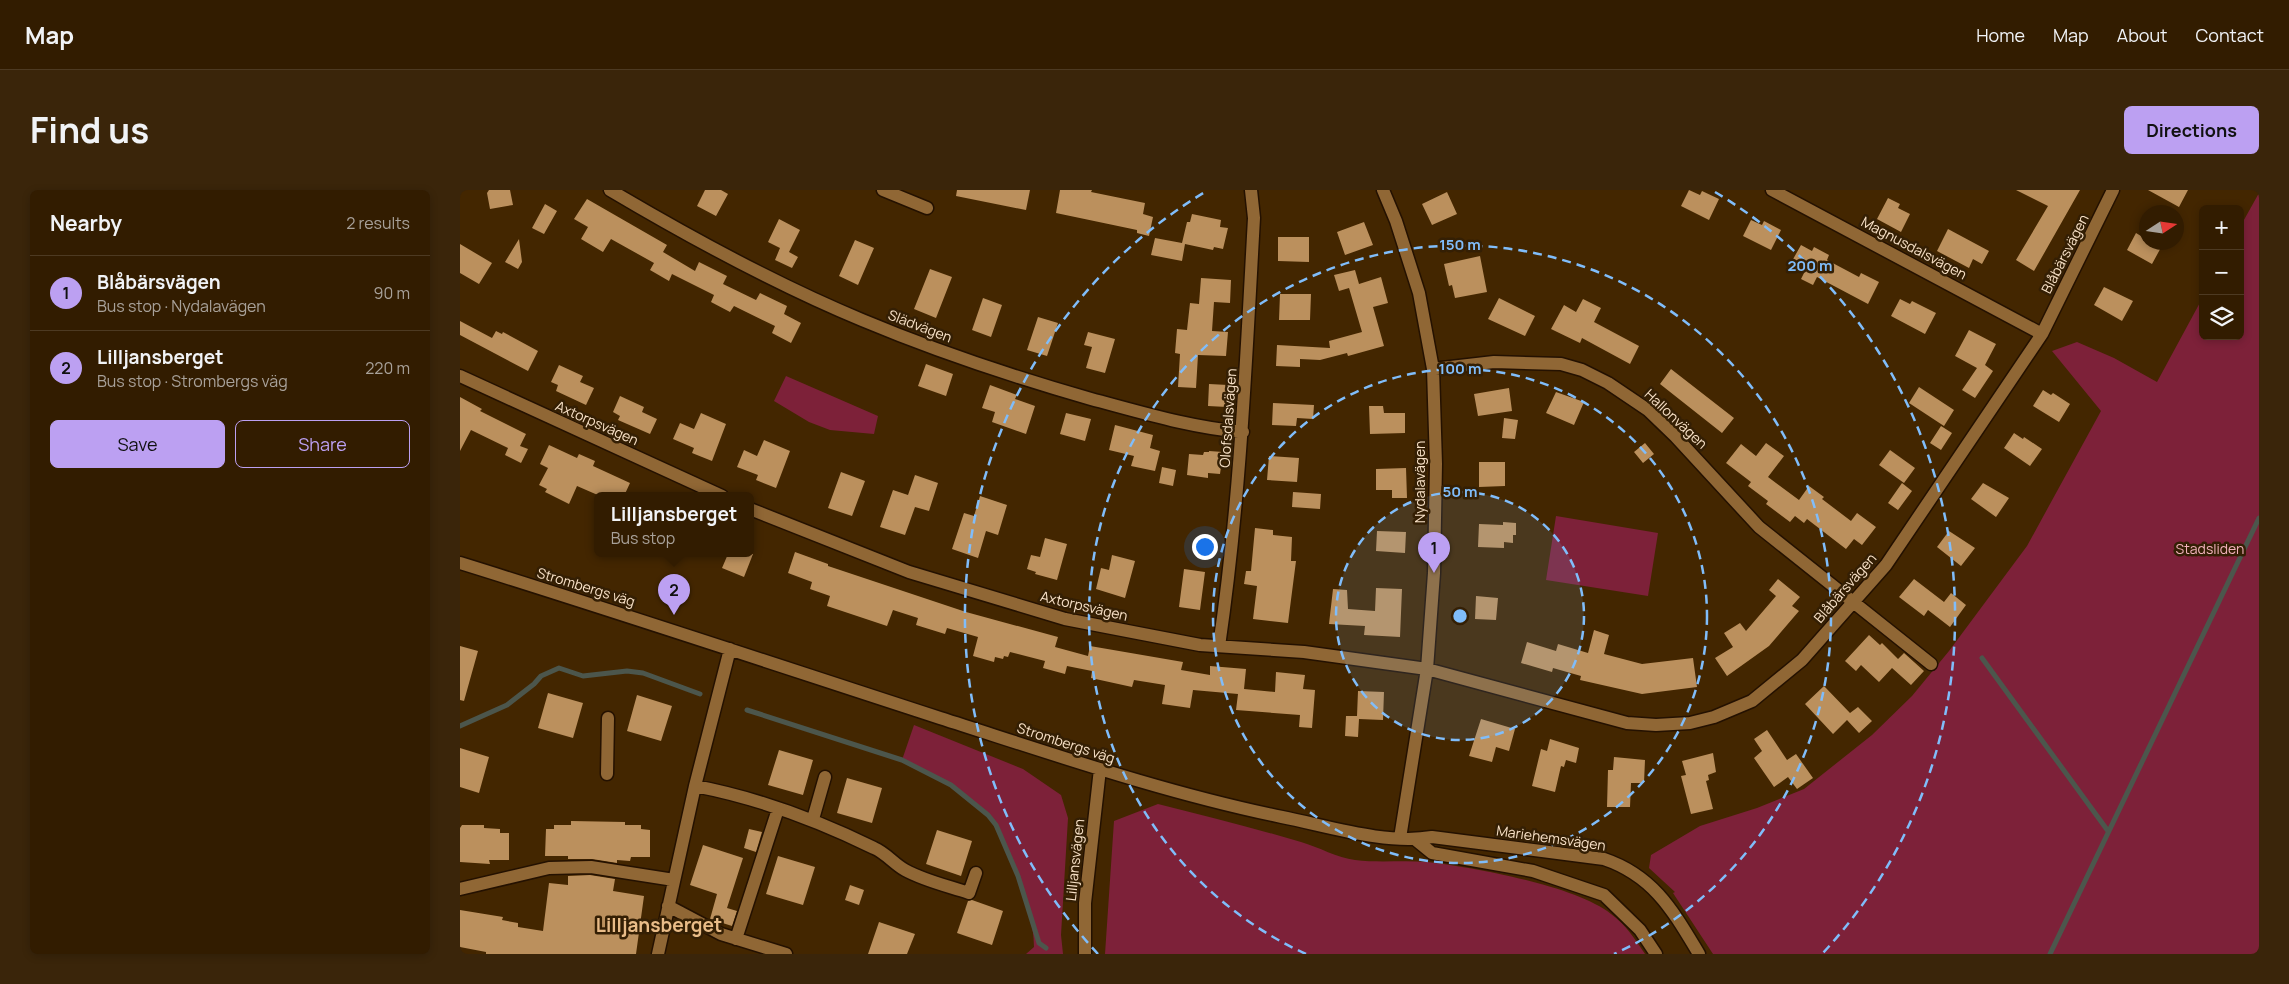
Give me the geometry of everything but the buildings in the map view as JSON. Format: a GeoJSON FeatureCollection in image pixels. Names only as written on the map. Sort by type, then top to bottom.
{"type":"FeatureCollection","features":[{"type":"Feature","properties":{"kind":"street","name":"Slädvägen"},"geometry":{"type":"LineString","coordinates":[[610,190],[712,247],[862,320],[1018,378],[1136,411],[1208,427],[1243,432]]}},
{"type":"Feature","properties":{"kind":"street"},"geometry":{"type":"LineString","coordinates":[[883,190],[926,208]]}},
{"type":"Feature","properties":{"kind":"street","name":"Olofsdalsvägen"},"geometry":{"type":"LineString","coordinates":[[1219,646],[1230,569],[1243,432],[1254,218],[1251,190]]}},
{"type":"Feature","properties":{"kind":"street","name":"Nydalavägen"},"geometry":{"type":"LineString","coordinates":[[1383,190],[1396,221],[1419,293],[1433,369],[1435,548],[1426,668],[1400,838]]}},
{"type":"Feature","properties":{"kind":"street","name":"Magnusdalsvägen"},"geometry":{"type":"LineString","coordinates":[[1772,190],[2042,334]]}},
{"type":"Feature","properties":{"kind":"street","name":"Blåbärsvägen"},"geometry":{"type":"LineString","coordinates":[[1426,668],[1627,723],[1656,725],[1690,723],[1714,717],[1752,701],[1779,681],[1802,660],[1886,565],[2042,334],[2113,190]]}},
{"type":"Feature","properties":{"kind":"street","name":"Hallonvägen"},"geometry":{"type":"LineString","coordinates":[[1433,369],[1494,362],[1561,364],[1582,370],[1608,383],[1648,410],[1675,436],[1759,527],[1931,664]]}},
{"type":"Feature","properties":{"kind":"street","name":"Axtorpsvägen"},"geometry":{"type":"LineString","coordinates":[[460,376],[713,492]]}},
{"type":"Feature","properties":{"kind":"street","name":"Axtorpsvägen"},"geometry":{"type":"LineString","coordinates":[[754,511],[783,524],[909,572],[1014,604],[1118,630],[1219,646],[1304,652],[1426,668]]}},
{"type":"Feature","properties":{"kind":"street","name":"Strombergs väg"},"geometry":{"type":"LineString","coordinates":[[460,563],[1166,790],[1240,808],[1400,838]]}},
{"type":"Feature","properties":{"kind":"street"},"geometry":{"type":"LineString","coordinates":[[658,954],[696,786],[730,649]]}},
{"type":"Feature","properties":{"kind":"street"},"geometry":{"type":"LineString","coordinates":[[608,718],[608,774]]}},
{"type":"Feature","properties":{"kind":"street","name":"Lilljansvägen"},"geometry":{"type":"LineString","coordinates":[[1085,954],[1085,903],[1100,769]]}},
{"type":"Feature","properties":{"kind":"street"},"geometry":{"type":"LineString","coordinates":[[813,819],[825,777]]}},
{"type":"Feature","properties":{"kind":"street"},"geometry":{"type":"LineString","coordinates":[[696,786],[739,794],[813,819],[877,849],[902,869],[918,877],[969,893],[976,874]]}},
{"type":"Feature","properties":{"kind":"street"},"geometry":{"type":"LineString","coordinates":[[736,939],[778,808]]}},
{"type":"Feature","properties":{"kind":"street","name":"Mariehemsvägen"},"geometry":{"type":"LineString","coordinates":[[1400,838],[1416,840],[1432,837],[1536,849],[1604,860],[1623,866],[1650,885],[1663,898],[1699,954]]}},
{"type":"Feature","properties":{"kind":"street","name":"Mariehemsvägen"},"geometry":{"type":"LineString","coordinates":[[1416,840],[1432,853],[1533,871],[1604,895],[1640,930],[1656,954]]}},
{"type":"Feature","properties":{"kind":"street"},"geometry":{"type":"LineString","coordinates":[[460,889],[558,868],[591,867],[674,880]]}},
{"type":"Feature","properties":{"kind":"street"},"geometry":{"type":"LineString","coordinates":[[668,906],[721,934],[786,954]]}},
{"type":"Feature","properties":{"kind":"green space","name":"Stadsliden"},"geometry":{"type":"Polygon","coordinates":[[[2259,193],[2259,954],[1713,954],[1673,893],[1675,892],[1649,868],[1651,855],[1700,826],[1757,808],[1804,789],[1872,735],[1912,696],[1949,651],[2027,546],[2101,411],[2052,351],[2077,342],[2114,358],[2157,382],[2199,304],[2199,340],[2244,340],[2244,220],[2259,193]]]}},
{"type":"Feature","properties":{"kind":"green space"},"geometry":{"type":"Polygon","coordinates":[[[786,376],[878,416],[874,434],[830,430],[809,422],[774,401],[786,376]]]}},
{"type":"Feature","properties":{"kind":"green space"},"geometry":{"type":"Polygon","coordinates":[[[1556,516],[1658,533],[1648,596],[1546,580],[1556,516]]]}},
{"type":"Feature","properties":{"kind":"green space"},"geometry":{"type":"Polygon","coordinates":[[[914,725],[1023,769],[1061,795],[1068,818],[1061,935],[1063,954],[1026,954],[1034,947],[1033,931],[1014,865],[1005,843],[993,825],[965,796],[902,760],[914,725]]]}},
{"type":"Feature","properties":{"kind":"green space"},"geometry":{"type":"Polygon","coordinates":[[[1158,804],[1308,844],[1348,859],[1427,862],[1496,873],[1550,887],[1595,904],[1611,914],[1626,928],[1645,954],[1105,954],[1114,821],[1158,804]]]}},
{"type":"Feature","properties":{"kind":"waterway"},"geometry":{"type":"LineString","coordinates":[[2050,954],[2259,518]]}},
{"type":"Feature","properties":{"kind":"waterway"},"geometry":{"type":"LineString","coordinates":[[1982,658],[2108,831]]}},
{"type":"Feature","properties":{"kind":"waterway"},"geometry":{"type":"LineString","coordinates":[[460,726],[507,705],[534,684],[541,676],[559,668],[583,676],[627,671],[643,673],[700,694]]}},
{"type":"Feature","properties":{"kind":"waterway"},"geometry":{"type":"LineString","coordinates":[[747,710],[902,760],[951,785],[988,815],[996,825],[1018,876],[1039,943],[1046,948]]}},
{"type":"Feature","properties":{"kind":"place","name":"Blåbärsvägen"},"geometry":{"type":"Point","coordinates":[1434,573]}},
{"type":"Feature","properties":{"kind":"place","name":"Lilljansberget"},"geometry":{"type":"Point","coordinates":[674,615]}},
{"type":"Feature","properties":{"kind":"district","name":"Lilljansberget"},"geometry":{"type":"Point","coordinates":[659,925]}}]}
